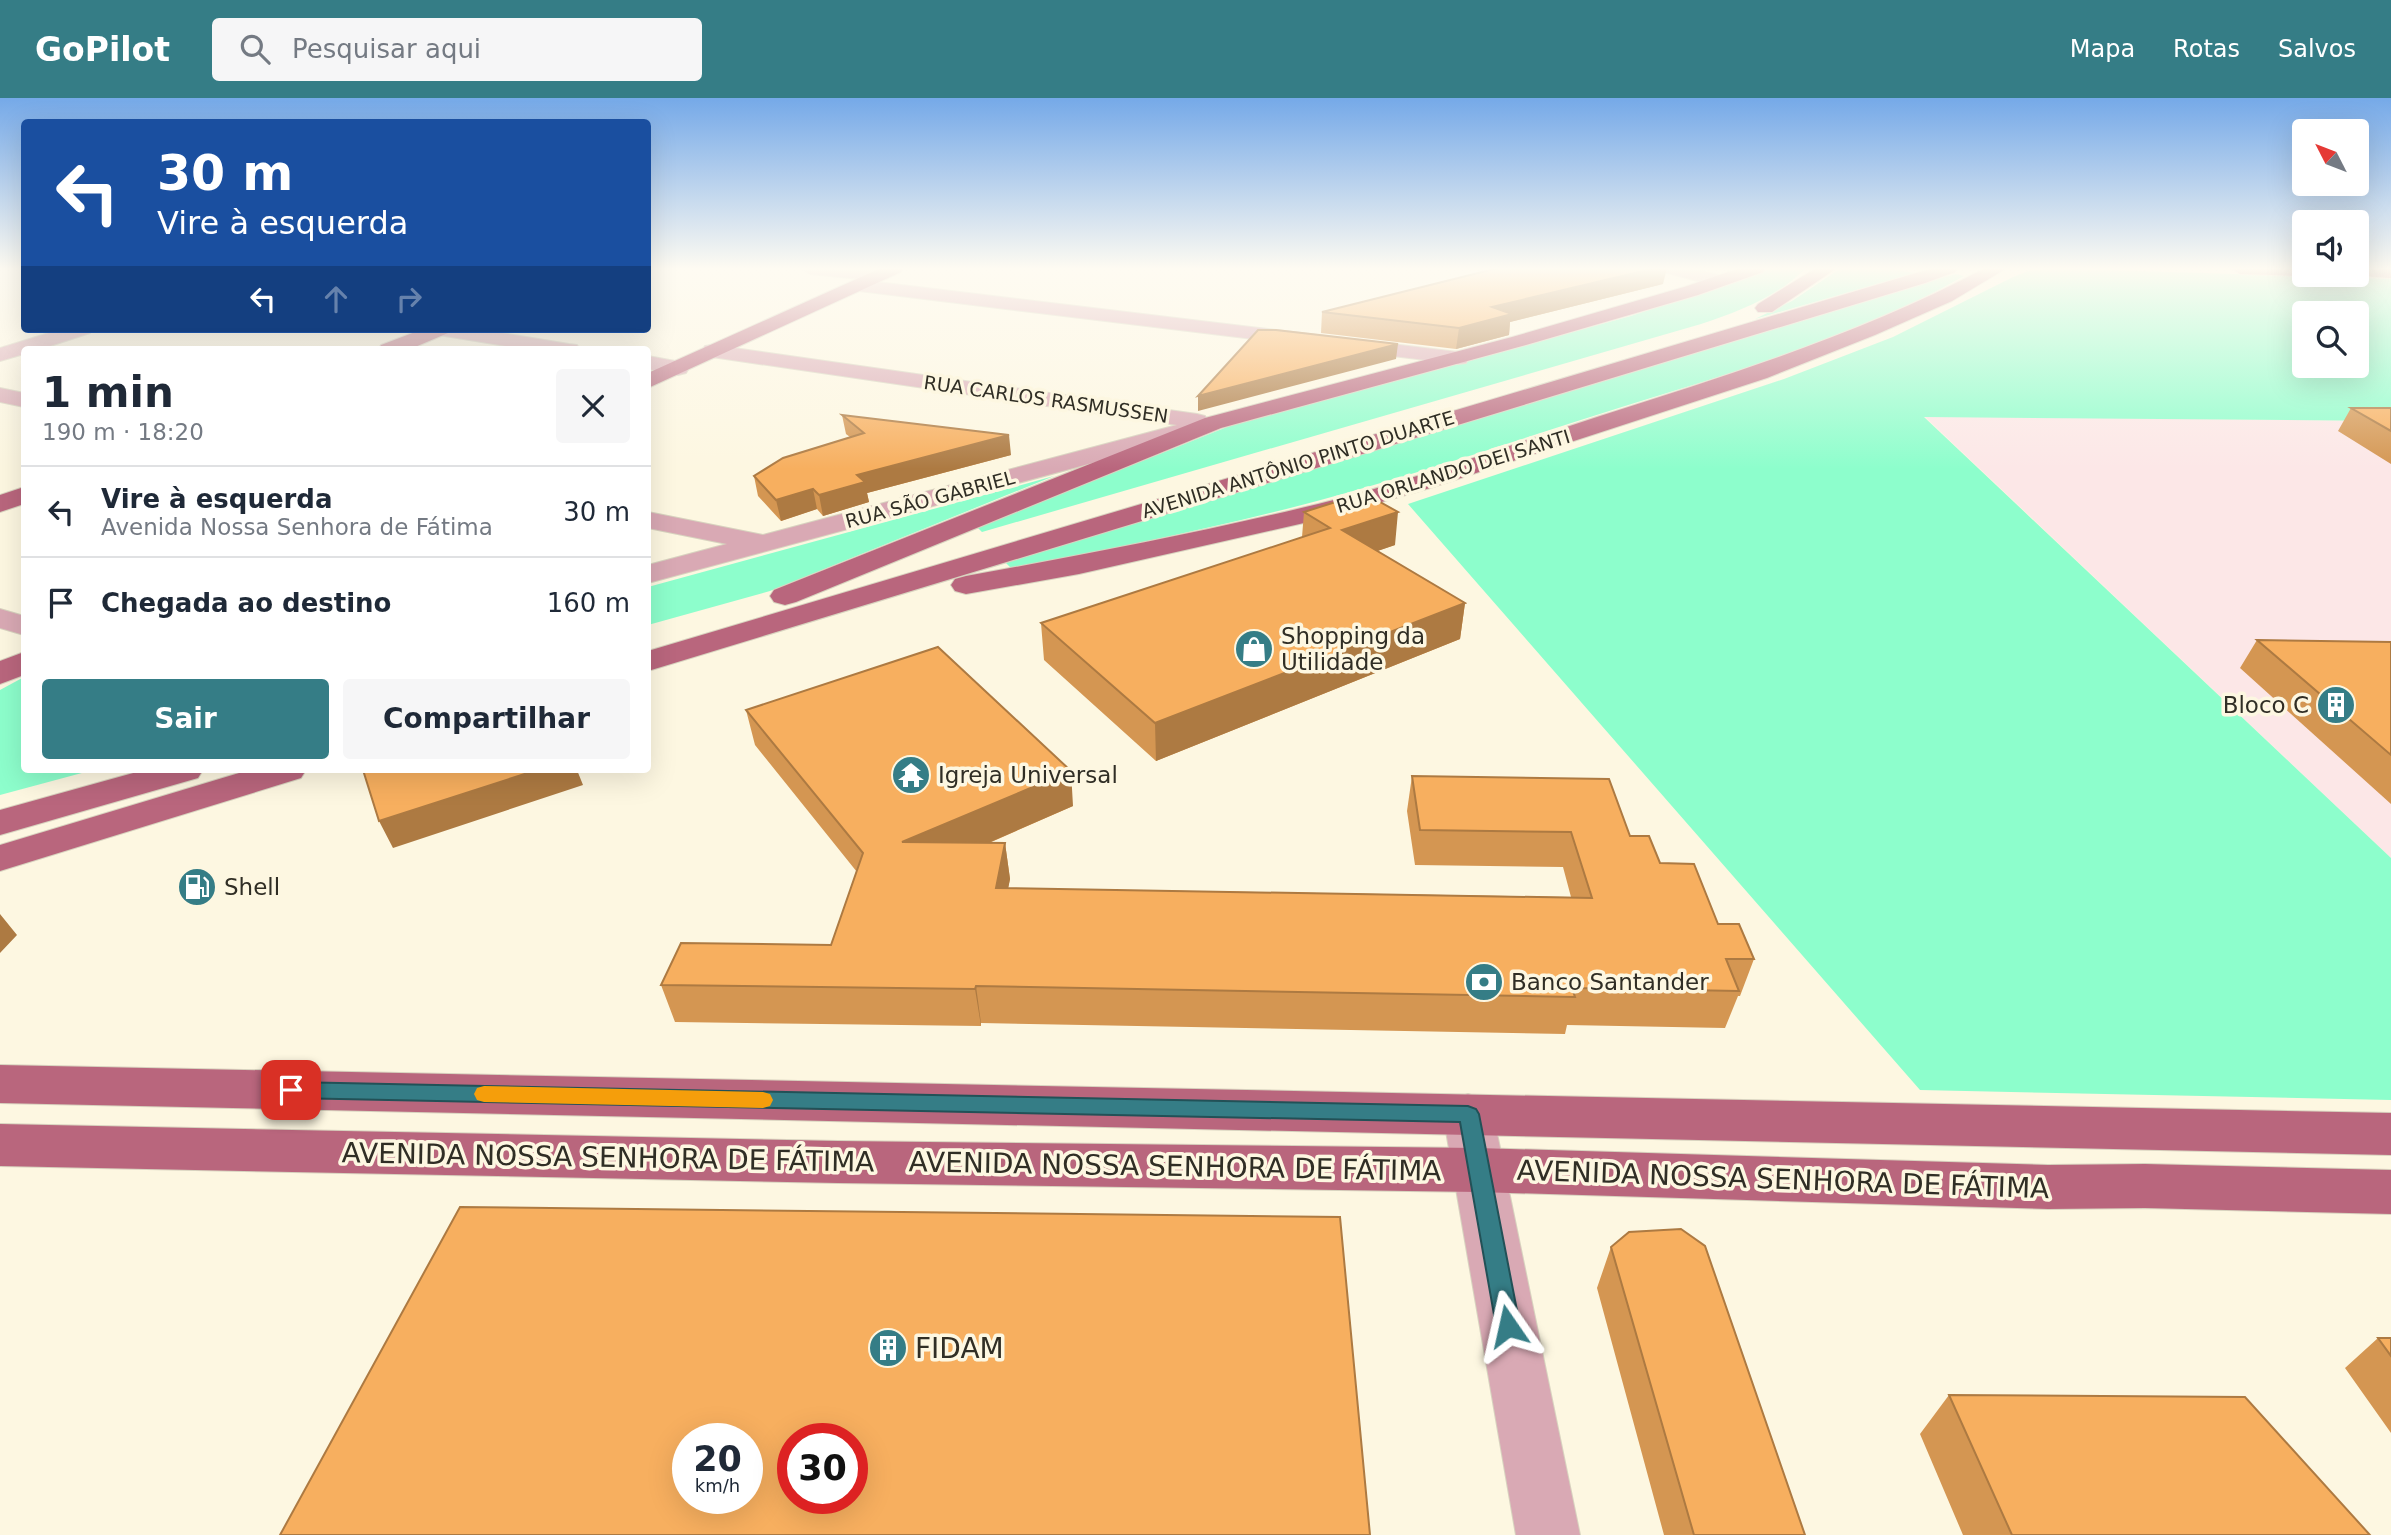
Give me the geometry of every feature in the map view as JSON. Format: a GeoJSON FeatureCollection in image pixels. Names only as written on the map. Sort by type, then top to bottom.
{"type":"FeatureCollection","features":[{"type":"Feature","properties":{"kind":"main road"},"geometry":{"type":"LineString","coordinates":[[398,346],[425,335]]}},
{"type":"Feature","properties":{"kind":"main road"},"geometry":{"type":"LineString","coordinates":[[651,380],[748,335]]}},
{"type":"Feature","properties":{"kind":"main road","name":"RUA SÃO GABRIEL"},"geometry":{"type":"LineString","coordinates":[[789,607],[1213,423],[1536,335]]}},
{"type":"Feature","properties":{"kind":"main road","name":"AVENIDA ANTÔNIO PINTO DUARTE"},"geometry":{"type":"LineString","coordinates":[[651,660],[789,607],[1684,335]]}},
{"type":"Feature","properties":{"kind":"main road","name":"AVENIDA ANTÔNIO PINTO DUARTE"},"geometry":{"type":"LineString","coordinates":[[651,636],[789,607],[1722,335]]}},
{"type":"Feature","properties":{"kind":"main road","name":"RUA ORLANDO DEI SANTI"},"geometry":{"type":"LineString","coordinates":[[789,607],[1079,565],[1326,510],[1409,486],[1759,373],[1857,335]]}},
{"type":"Feature","properties":{"kind":"main road"},"geometry":{"type":"LineString","coordinates":[[0,505],[21,496]]}},
{"type":"Feature","properties":{"kind":"main road"},"geometry":{"type":"LineString","coordinates":[[0,674],[21,664]]}},
{"type":"Feature","properties":{"kind":"main road"},"geometry":{"type":"LineString","coordinates":[[0,823],[175,773]]}},
{"type":"Feature","properties":{"kind":"main road"},"geometry":{"type":"LineString","coordinates":[[0,858],[278,773]]}},
{"type":"Feature","properties":{"kind":"main road"},"geometry":{"type":"LineString","coordinates":[[0,1084],[2391,1134]]}},
{"type":"Feature","properties":{"kind":"main road","name":"AVENIDA NOSSA SENHORA DE FÁTIMA"},"geometry":{"type":"LineString","coordinates":[[0,1145],[838,1162],[1478,1170],[2048,1187],[2145,1186],[2391,1192]]}},
{"type":"Feature","properties":{"kind":"street"},"geometry":{"type":"LineString","coordinates":[[28,346],[63,335]]}},
{"type":"Feature","properties":{"kind":"street"},"geometry":{"type":"LineString","coordinates":[[477,335],[544,346]]}},
{"type":"Feature","properties":{"kind":"street"},"geometry":{"type":"LineString","coordinates":[[1295,335],[1458,358]]}},
{"type":"Feature","properties":{"kind":"street"},"geometry":{"type":"LineString","coordinates":[[0,355],[21,348]]}},
{"type":"Feature","properties":{"kind":"street","name":"RUA CARLOS RASMUSSEN"},"geometry":{"type":"LineString","coordinates":[[713,351],[1213,423]]}},
{"type":"Feature","properties":{"kind":"street"},"geometry":{"type":"LineString","coordinates":[[651,364],[678,368]]}},
{"type":"Feature","properties":{"kind":"street"},"geometry":{"type":"LineString","coordinates":[[0,395],[21,399]]}},
{"type":"Feature","properties":{"kind":"street","name":"RUA SÃO GABRIEL"},"geometry":{"type":"LineString","coordinates":[[651,573],[1213,423]]}},
{"type":"Feature","properties":{"kind":"street"},"geometry":{"type":"LineString","coordinates":[[651,521],[767,544]]}},
{"type":"Feature","properties":{"kind":"street"},"geometry":{"type":"LineString","coordinates":[[0,618],[21,625]]}},
{"type":"Feature","properties":{"kind":"street"},"geometry":{"type":"LineString","coordinates":[[1468,1114],[1548,1535]]}},
{"type":"Feature","properties":{"kind":"shaded area"},"geometry":{"type":"Polygon","coordinates":[[[1924,416],[2391,421],[2391,858],[1924,416]]]}},
{"type":"Feature","properties":{"kind":"green space"},"geometry":{"type":"Polygon","coordinates":[[[1561,335],[1663,335],[982,532],[977,527],[1232,425],[1561,335]]]}},
{"type":"Feature","properties":{"kind":"green space"},"geometry":{"type":"Polygon","coordinates":[[[1745,335],[1838,335],[1712,379],[1317,501],[1014,571],[1003,560],[1745,335]]]}},
{"type":"Feature","properties":{"kind":"green space"},"geometry":{"type":"Polygon","coordinates":[[[1897,335],[2292,335],[2292,378],[2369,378],[2369,335],[2391,335],[2391,421],[1924,417],[2391,858],[2391,1100],[1920,1090],[1408,504],[1784,379],[1897,335]]]}},
{"type":"Feature","properties":{"kind":"green space"},"geometry":{"type":"Polygon","coordinates":[[[1054,476],[770,591],[651,624],[651,586],[1054,476]]]}},
{"type":"Feature","properties":{"kind":"green space"},"geometry":{"type":"Polygon","coordinates":[[[21,679],[21,773],[82,773],[0,795],[0,690],[21,679]]]}},
{"type":"Feature","properties":{"kind":"building"},"geometry":{"type":"Polygon","coordinates":[[[1253,335],[1320,335],[1398,344],[1198,396],[1253,335]]]}},
{"type":"Feature","properties":{"kind":"building"},"geometry":{"type":"Polygon","coordinates":[[[2351,408],[2391,408],[2391,431],[2351,408]]]}},
{"type":"Feature","properties":{"kind":"building"},"geometry":{"type":"Polygon","coordinates":[[[842,415],[1009,435],[857,475],[865,482],[819,495],[813,489],[776,500],[754,476],[783,458],[864,433],[842,415]]]}},
{"type":"Feature","properties":{"kind":"building","name":"Shopping da Utilidade"},"geometry":{"type":"Polygon","coordinates":[[[1364,493],[1398,512],[1342,530],[1465,603],[1155,723],[1041,623],[1330,528],[1304,512],[1364,493]]]}},
{"type":"Feature","properties":{"kind":"building"},"geometry":{"type":"Polygon","coordinates":[[[2257,640],[2391,642],[2391,755],[2257,640]]]}},
{"type":"Feature","properties":{"kind":"building"},"geometry":{"type":"Polygon","coordinates":[[[938,647],[1071,771],[902,842],[1005,843],[996,888],[1592,898],[1571,832],[1420,830],[1412,776],[1609,779],[1630,836],[1649,836],[1660,863],[1694,864],[1718,924],[1739,924],[1754,959],[1726,959],[1739,991],[1572,988],[1575,997],[976,986],[975,989],[661,985],[681,943],[831,945],[863,853],[746,710],[938,647]]]}},
{"type":"Feature","properties":{"kind":"building"},"geometry":{"type":"Polygon","coordinates":[[[364,773],[528,773],[379,821],[364,773]]]}},
{"type":"Feature","properties":{"kind":"building","name":"FIDAM"},"geometry":{"type":"Polygon","coordinates":[[[460,1207],[1340,1217],[1370,1535],[280,1535],[460,1207]]]}},
{"type":"Feature","properties":{"kind":"building"},"geometry":{"type":"Polygon","coordinates":[[[1681,1229],[1705,1246],[1805,1535],[1694,1535],[1611,1247],[1629,1232],[1681,1229]]]}},
{"type":"Feature","properties":{"kind":"building"},"geometry":{"type":"Polygon","coordinates":[[[2378,1338],[2391,1338],[2391,1356],[2378,1338]]]}},
{"type":"Feature","properties":{"kind":"building"},"geometry":{"type":"Polygon","coordinates":[[[1949,1395],[2245,1397],[2370,1535],[2012,1535],[1949,1395]]]}},
{"type":"Feature","properties":{"kind":"slow traffic"},"geometry":{"type":"LineString","coordinates":[[484,1094],[763,1100]]}},
{"type":"Feature","properties":{"kind":"place","name":"Shopping da Utilidade"},"geometry":{"type":"Point","coordinates":[1254,649]}},
{"type":"Feature","properties":{"kind":"place","name":"Bloco C"},"geometry":{"type":"Point","coordinates":[2336,705]}},
{"type":"Feature","properties":{"kind":"place","name":"Igreja Universal"},"geometry":{"type":"Point","coordinates":[911,775]}},
{"type":"Feature","properties":{"kind":"place","name":"Shell"},"geometry":{"type":"Point","coordinates":[197,887]}},
{"type":"Feature","properties":{"kind":"place","name":"Banco Santander"},"geometry":{"type":"Point","coordinates":[1484,982]}},
{"type":"Feature","properties":{"kind":"place","name":"FIDAM"},"geometry":{"type":"Point","coordinates":[888,1348]}},
{"type":"Feature","properties":{"kind":"route"},"geometry":{"type":"LineString","coordinates":[[291,1090],[1468,1114],[1508,1326]]}}]}
